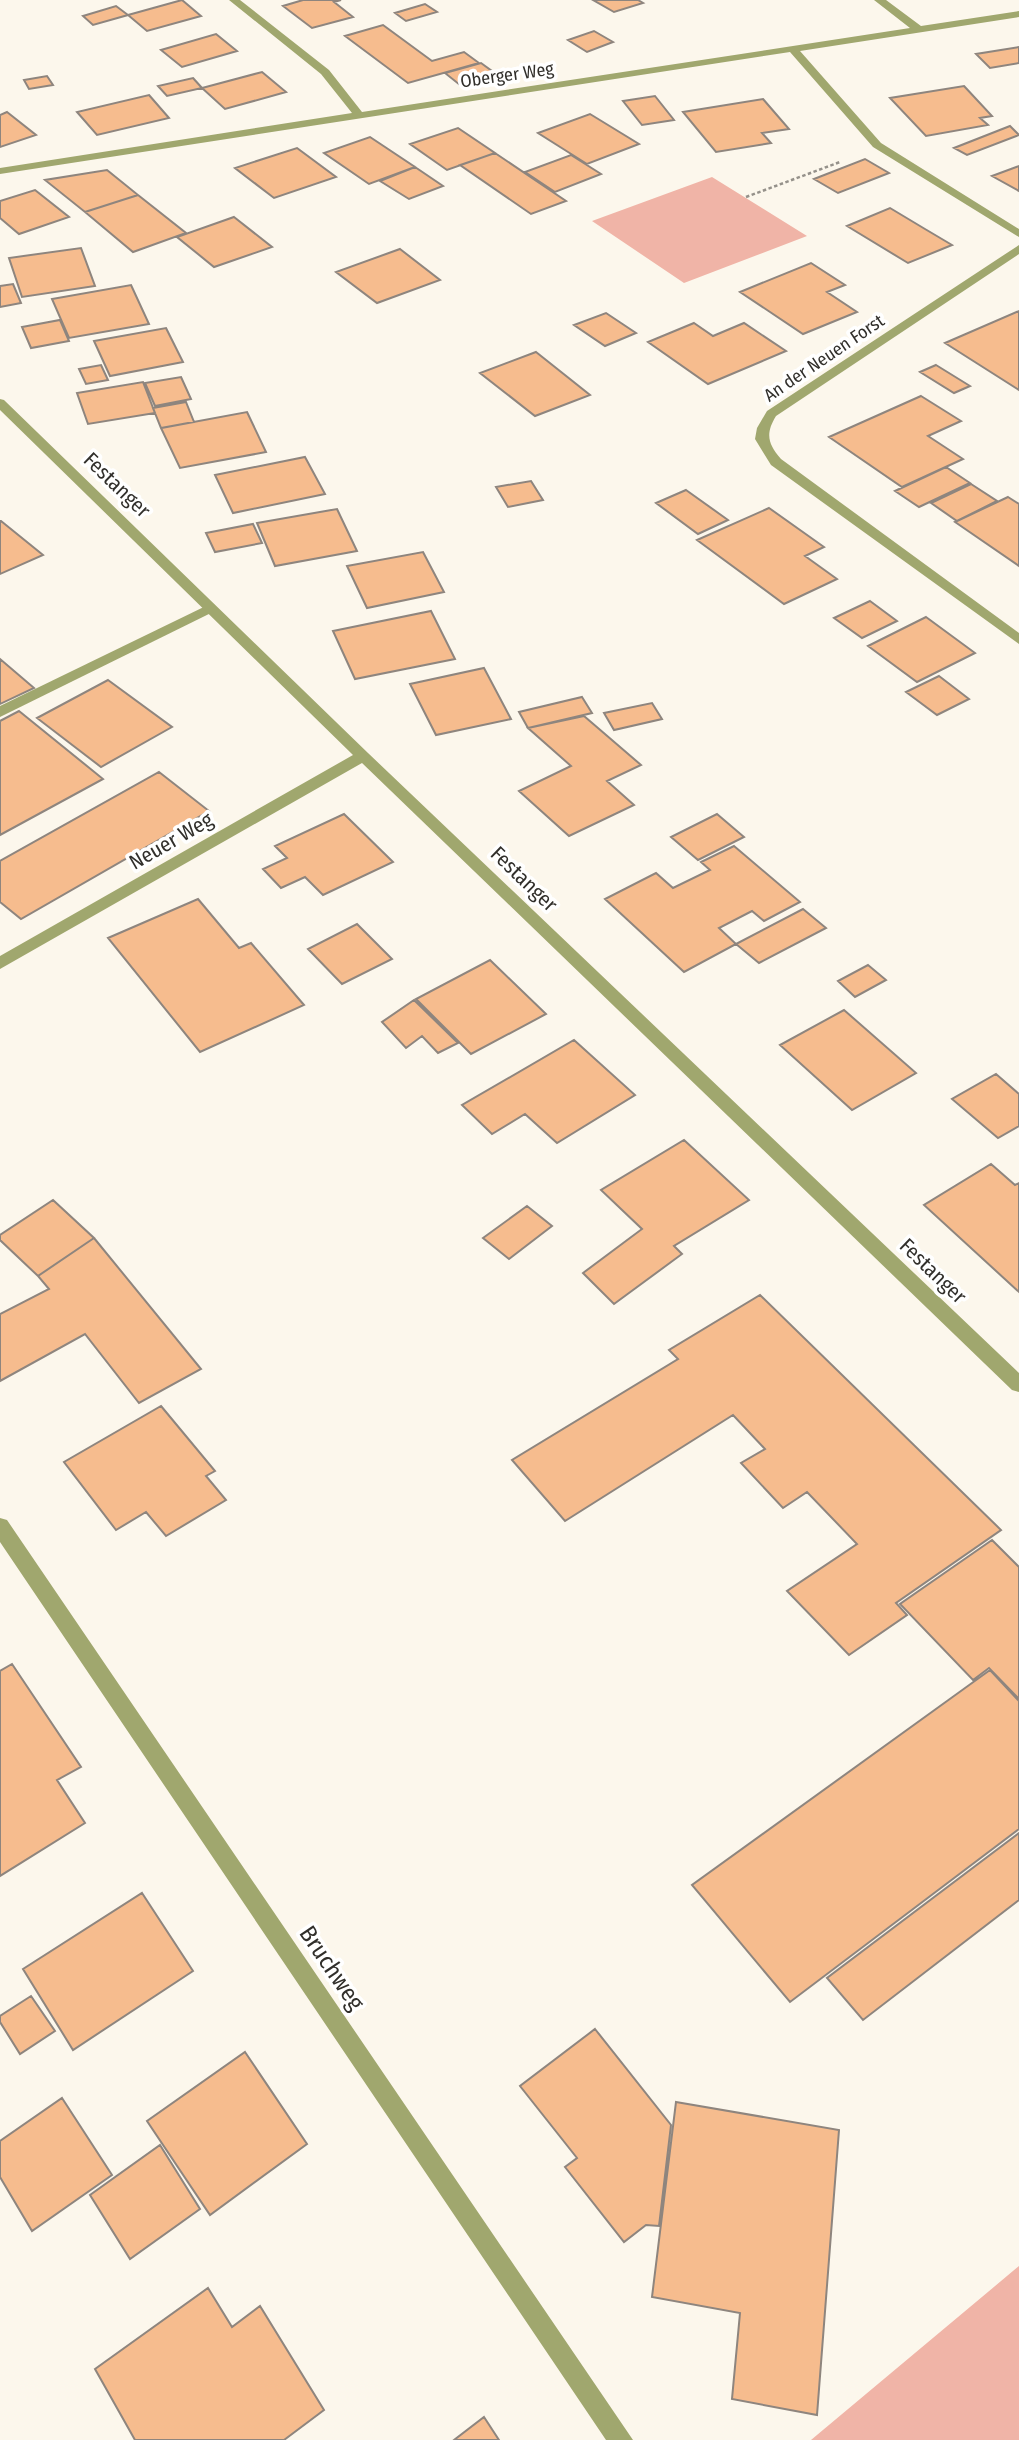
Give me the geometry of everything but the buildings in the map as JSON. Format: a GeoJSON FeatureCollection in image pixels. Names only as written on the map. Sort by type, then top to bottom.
{"type":"FeatureCollection","features":[{"type":"Feature","properties":{"kind":"street"},"geometry":{"type":"LineString","coordinates":[[234,0],[325,72],[359,115]]}},
{"type":"Feature","properties":{"kind":"street"},"geometry":{"type":"LineString","coordinates":[[879,0],[919,29]]}},
{"type":"Feature","properties":{"kind":"street","name":"Oberger Weg"},"geometry":{"type":"LineString","coordinates":[[0,171],[1019,14]]}},
{"type":"Feature","properties":{"kind":"street"},"geometry":{"type":"LineString","coordinates":[[794,50],[879,147],[1019,234]]}},
{"type":"Feature","properties":{"kind":"street","name":"An der Neuen Forst"},"geometry":{"type":"LineString","coordinates":[[1019,249],[771,414],[761,429],[762,445],[776,462],[1019,640]]}},
{"type":"Feature","properties":{"kind":"street","name":"Festanger"},"geometry":{"type":"LineString","coordinates":[[0,403],[363,756],[1019,1385]]}},
{"type":"Feature","properties":{"kind":"street"},"geometry":{"type":"LineString","coordinates":[[0,712],[210,608]]}},
{"type":"Feature","properties":{"kind":"street","name":"Neuer Weg"},"geometry":{"type":"LineString","coordinates":[[0,963],[363,756]]}},
{"type":"Feature","properties":{"kind":"street","name":"Bruchweg"},"geometry":{"type":"LineString","coordinates":[[0,1526],[621,2440]]}},
{"type":"Feature","properties":{"kind":"path"},"geometry":{"type":"LineString","coordinates":[[746,197],[879,147]]}},
{"type":"Feature","properties":{"kind":"shaded area"},"geometry":{"type":"Polygon","coordinates":[[[712,177],[807,236],[684,283],[592,221],[712,177]]]}},
{"type":"Feature","properties":{"kind":"shaded area"},"geometry":{"type":"Polygon","coordinates":[[[1019,2266],[1019,2440],[811,2440],[1019,2266]]]}}]}
